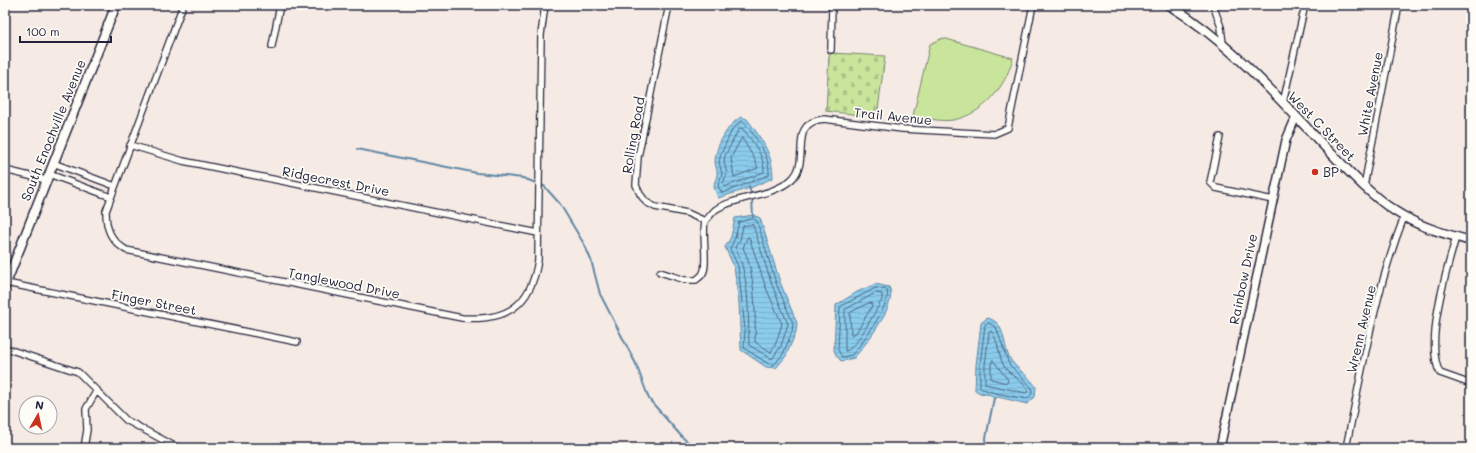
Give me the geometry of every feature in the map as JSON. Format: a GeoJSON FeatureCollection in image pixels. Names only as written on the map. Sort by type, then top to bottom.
{"type":"FeatureCollection","features":[{"type":"Feature","properties":{"kind":"main road","name":"South Enochville Avenue"},"geometry":{"type":"LineString","coordinates":[[6,285],[116,5]]}},
{"type":"Feature","properties":{"kind":"main road","name":"West C Street"},"geometry":{"type":"LineString","coordinates":[[1169,5],[1186,15],[1223,44],[1364,186],[1383,203],[1404,217],[1456,237],[1471,241]]}},
{"type":"Feature","properties":{"kind":"street","name":"Tanglewood Drive"},"geometry":{"type":"LineString","coordinates":[[183,5],[106,211],[106,225],[110,236],[117,244],[126,250],[462,318],[480,319],[500,315],[520,305],[530,291],[536,276],[538,260],[541,35],[545,5]]}},
{"type":"Feature","properties":{"kind":"street"},"geometry":{"type":"LineString","coordinates":[[272,46],[280,5]]}},
{"type":"Feature","properties":{"kind":"street","name":"Rolling Road"},"geometry":{"type":"LineString","coordinates":[[669,5],[638,157],[636,185],[646,202],[655,207],[687,214],[705,221]]}},
{"type":"Feature","properties":{"kind":"street"},"geometry":{"type":"LineString","coordinates":[[831,50],[832,5]]}},
{"type":"Feature","properties":{"kind":"street","name":"Trail Avenue"},"geometry":{"type":"LineString","coordinates":[[705,221],[716,210],[781,186],[793,179],[799,165],[802,134],[806,125],[813,120],[824,119],[902,129],[994,134],[1008,128],[1033,5]]}},
{"type":"Feature","properties":{"kind":"street"},"geometry":{"type":"LineString","coordinates":[[1213,5],[1221,27],[1223,44]]}},
{"type":"Feature","properties":{"kind":"street"},"geometry":{"type":"LineString","coordinates":[[1283,103],[1305,5]]}},
{"type":"Feature","properties":{"kind":"street","name":"White Avenue"},"geometry":{"type":"LineString","coordinates":[[1364,186],[1399,5]]}},
{"type":"Feature","properties":{"kind":"street","name":"Rainbow Drive"},"geometry":{"type":"LineString","coordinates":[[1220,448],[1272,200],[1286,140],[1296,117]]}},
{"type":"Feature","properties":{"kind":"street"},"geometry":{"type":"LineString","coordinates":[[1220,137],[1210,182],[1216,188],[1272,200]]}},
{"type":"Feature","properties":{"kind":"street","name":"Ridgecrest Drive"},"geometry":{"type":"LineString","coordinates":[[130,145],[183,161],[538,233]]}},
{"type":"Feature","properties":{"kind":"street"},"geometry":{"type":"LineString","coordinates":[[53,163],[115,186]]}},
{"type":"Feature","properties":{"kind":"street"},"geometry":{"type":"LineString","coordinates":[[5,170],[48,177],[111,197]]}},
{"type":"Feature","properties":{"kind":"street","name":"Wrenn Avenue"},"geometry":{"type":"LineString","coordinates":[[1346,448],[1379,294],[1390,252],[1404,217]]}},
{"type":"Feature","properties":{"kind":"street"},"geometry":{"type":"LineString","coordinates":[[660,272],[685,280],[696,280],[704,273],[705,265],[702,232],[705,221]]}},
{"type":"Feature","properties":{"kind":"street"},"geometry":{"type":"LineString","coordinates":[[1456,237],[1443,284],[1437,317],[1435,364],[1440,373],[1471,384]]}},
{"type":"Feature","properties":{"kind":"street","name":"Finger Street"},"geometry":{"type":"LineString","coordinates":[[6,285],[297,342]]}},
{"type":"Feature","properties":{"kind":"street"},"geometry":{"type":"LineString","coordinates":[[5,348],[78,372],[126,420],[178,448]]}},
{"type":"Feature","properties":{"kind":"street"},"geometry":{"type":"LineString","coordinates":[[84,448],[87,430],[86,409],[97,390]]}},
{"type":"Feature","properties":{"kind":"green space"},"geometry":{"type":"Polygon","coordinates":[[[943,38],[1013,58],[1005,80],[992,98],[983,106],[964,117],[953,120],[933,120],[913,116],[930,44],[943,38]]]}},
{"type":"Feature","properties":{"kind":"green space"},"geometry":{"type":"Polygon","coordinates":[[[832,53],[885,56],[877,117],[826,111],[829,56],[832,53]]]}},
{"type":"Feature","properties":{"kind":"water"},"geometry":{"type":"Polygon","coordinates":[[[741,117],[747,119],[765,147],[771,161],[773,178],[750,188],[718,198],[714,187],[717,173],[715,162],[717,150],[727,130],[736,120],[741,117]]]}},
{"type":"Feature","properties":{"kind":"water"},"geometry":{"type":"Polygon","coordinates":[[[753,215],[760,218],[780,282],[797,323],[796,332],[786,356],[776,368],[766,367],[741,350],[739,303],[734,267],[725,247],[731,237],[735,218],[753,215]]]}},
{"type":"Feature","properties":{"kind":"water"},"geometry":{"type":"Polygon","coordinates":[[[875,284],[889,287],[891,294],[885,313],[873,334],[854,358],[841,361],[834,350],[836,305],[857,292],[875,284]]]}},
{"type":"Feature","properties":{"kind":"water"},"geometry":{"type":"Polygon","coordinates":[[[987,318],[997,323],[1012,362],[1030,379],[1036,387],[1035,397],[1027,404],[998,397],[994,399],[991,395],[980,393],[975,390],[976,365],[981,323],[987,318]]]}},
{"type":"Feature","properties":{"kind":"waterway"},"geometry":{"type":"LineString","coordinates":[[357,149],[477,173],[523,178],[544,186],[560,204],[584,244],[591,260],[600,294],[636,364],[649,399],[682,437],[695,448]]}},
{"type":"Feature","properties":{"kind":"waterway"},"geometry":{"type":"LineString","coordinates":[[749,186],[752,198],[753,217]]}},
{"type":"Feature","properties":{"kind":"waterway"},"geometry":{"type":"LineString","coordinates":[[984,448],[994,398]]}},
{"type":"Feature","properties":{"kind":"place","name":"BP"},"geometry":{"type":"Point","coordinates":[1315,172]}}]}
